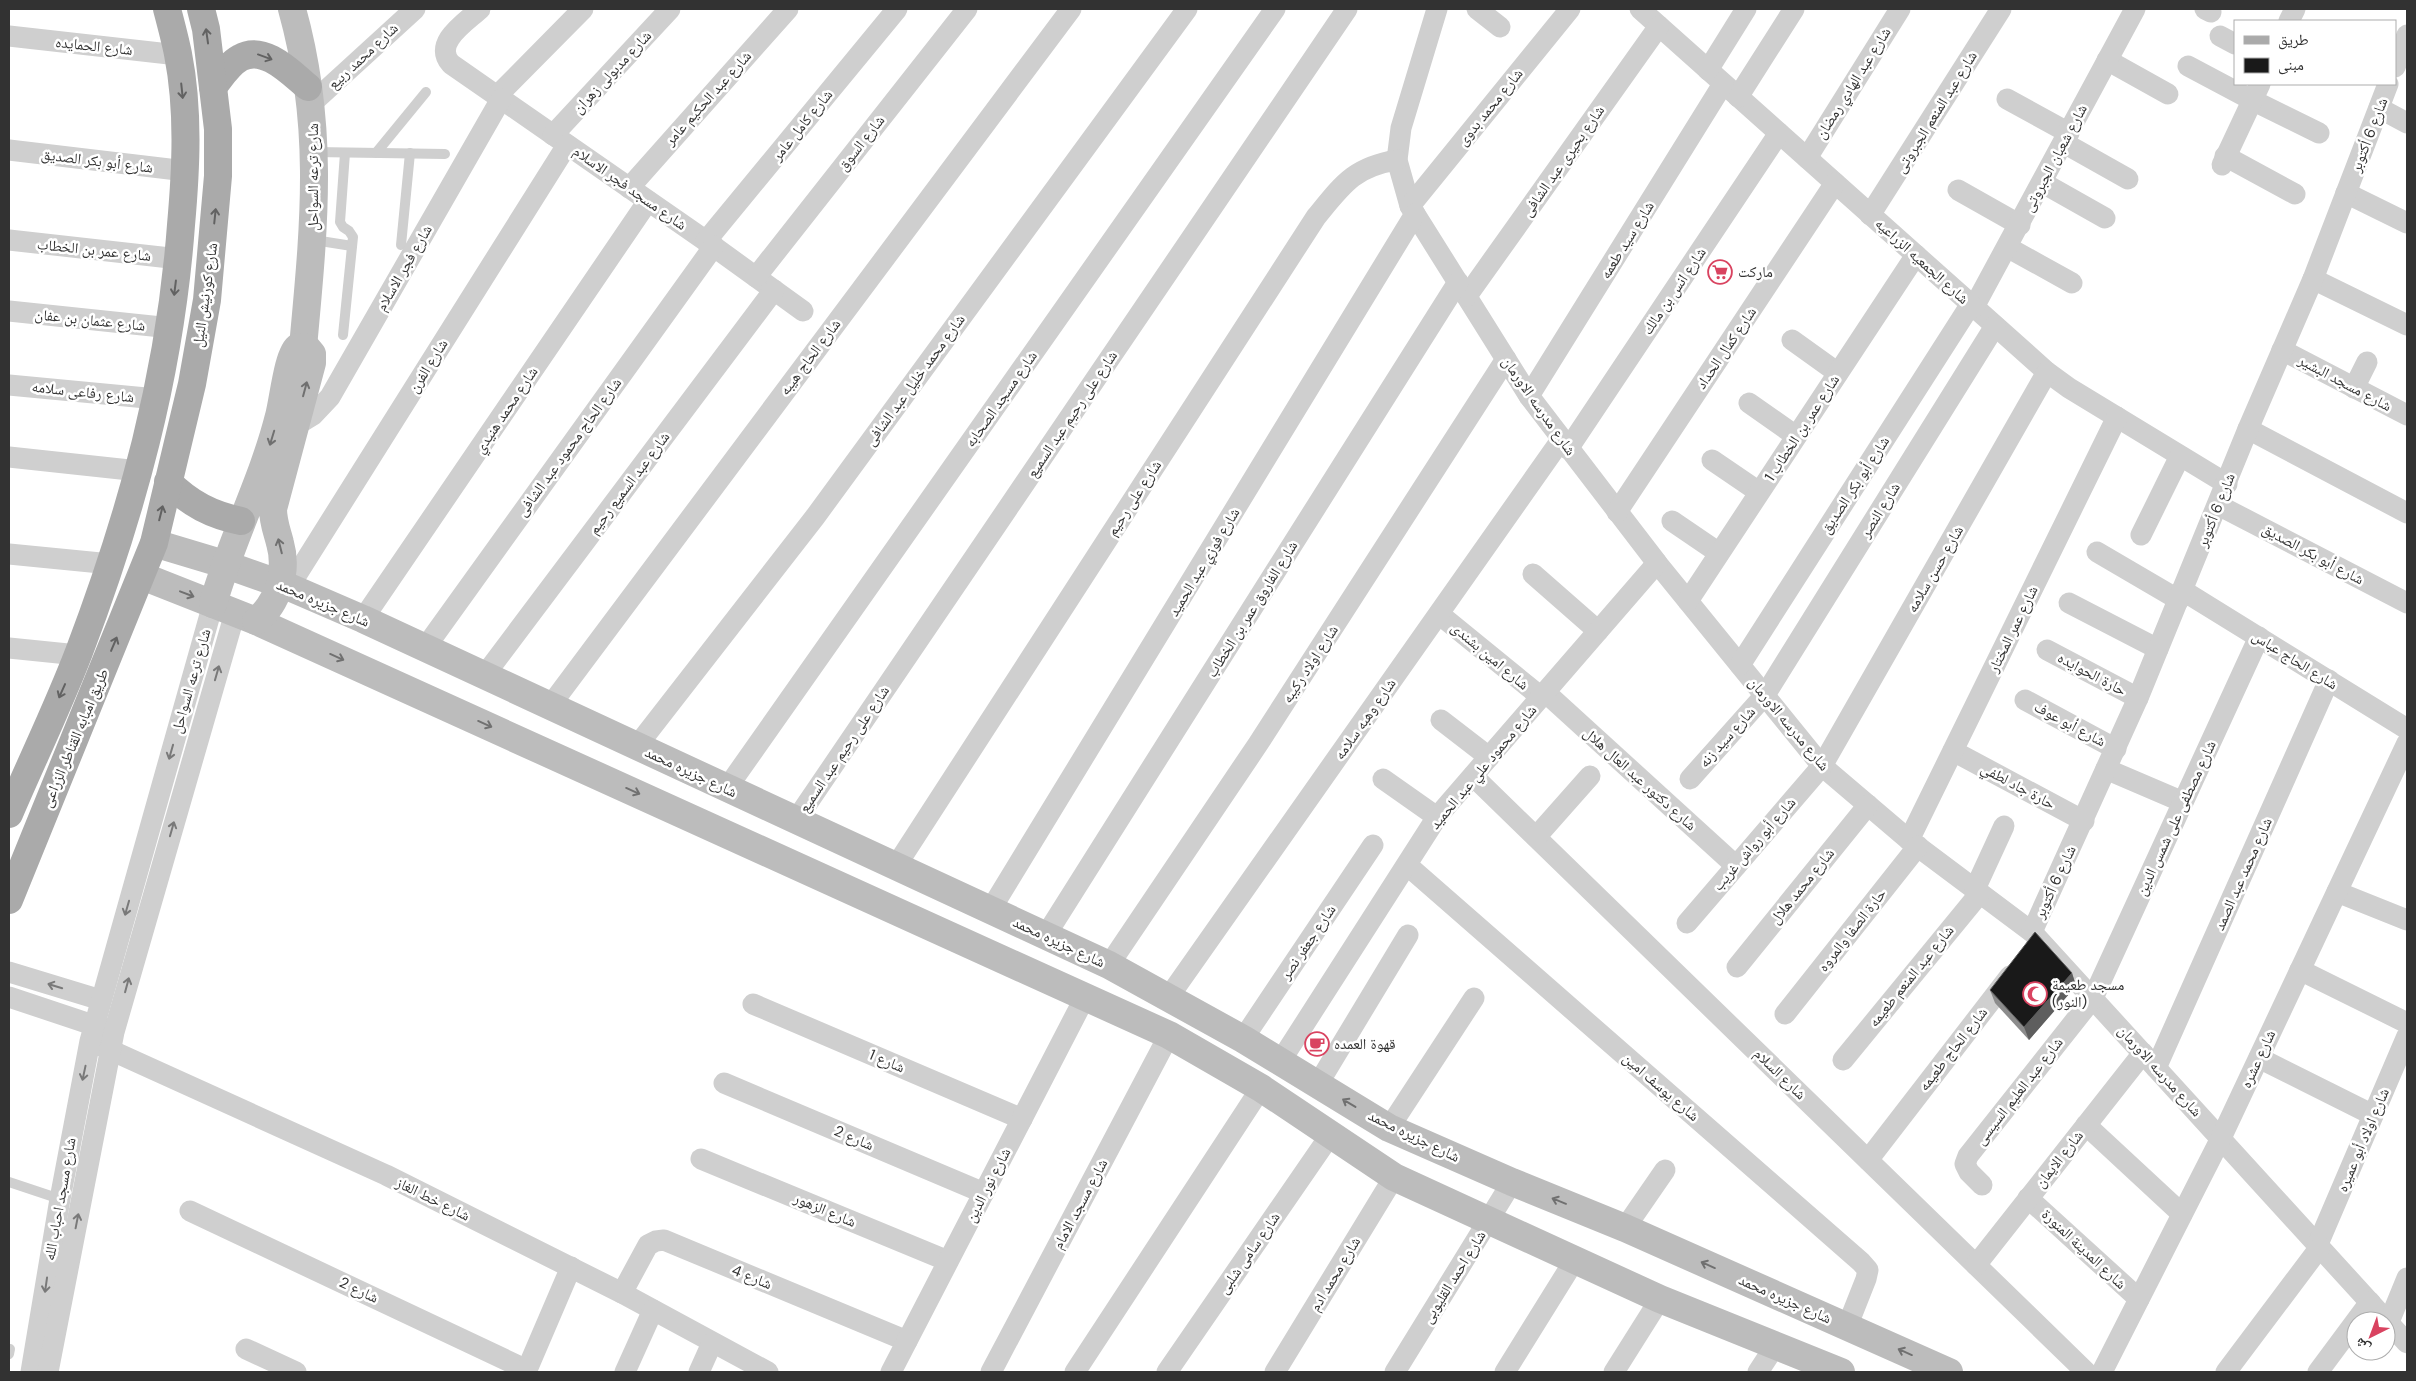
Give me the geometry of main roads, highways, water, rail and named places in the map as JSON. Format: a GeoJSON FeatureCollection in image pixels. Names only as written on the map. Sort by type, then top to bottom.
{"type":"FeatureCollection","features":[{"type":"Feature","properties":{"kind":"main road","name":"شارع كورنيش النيل"},"geometry":{"type":"LineString","coordinates":[[111,564],[139,471],[157,399],[170,328],[179,259],[186,171],[184,112],[178,55],[167,9]]}},
{"type":"Feature","properties":{"kind":"main road","name":"شارع كورنيش النيل"},"geometry":{"type":"LineString","coordinates":[[142,576],[154,543],[192,384],[208,290],[217,203],[218,129],[206,29],[201,9]]}},
{"type":"Feature","properties":{"kind":"main road","name":"شارع ترعه السواحل"},"geometry":{"type":"LineString","coordinates":[[292,9],[310,95],[315,152],[313,240],[303,347]]}},
{"type":"Feature","properties":{"kind":"main road"},"geometry":{"type":"LineString","coordinates":[[213,87],[229,66],[241,57],[258,54],[274,60],[310,95]]}},
{"type":"Feature","properties":{"kind":"main road","name":"شارع ترعه السواحل"},"geometry":{"type":"LineString","coordinates":[[303,347],[310,350],[313,359],[273,509],[273,520],[283,556],[284,585],[274,601],[234,612],[224,564],[279,418],[292,353],[294,349],[303,347]]}},
{"type":"Feature","properties":{"kind":"main road"},"geometry":{"type":"LineString","coordinates":[[168,482],[194,505],[217,515],[241,521]]}},
{"type":"Feature","properties":{"kind":"main road","name":"شارع جزيره محمد"},"geometry":{"type":"LineString","coordinates":[[154,543],[224,564],[284,585],[363,619],[991,909],[1109,965],[1243,1039],[1390,1128],[1512,1182],[1625,1228],[1949,1372]]}},
{"type":"Feature","properties":{"kind":"main road","name":"طريق امبابه القناطر الزراعى"},"geometry":{"type":"LineString","coordinates":[[9,814],[14,789],[78,655],[111,564]]}},
{"type":"Feature","properties":{"kind":"main road"},"geometry":{"type":"LineString","coordinates":[[142,576],[234,612],[1169,1035],[1261,1088],[1394,1177],[1660,1299],[1841,1372]]}},
{"type":"Feature","properties":{"kind":"main road","name":"طريق امبابه القناطر الزراعى"},"geometry":{"type":"LineString","coordinates":[[9,900],[142,576]]}},
{"type":"Feature","properties":{"kind":"main road"},"geometry":{"type":"LineString","coordinates":[[736,838],[752,800]]}},
{"type":"Feature","properties":{"kind":"main road"},"geometry":{"type":"LineString","coordinates":[[9,826],[34,836]]}},
{"type":"Feature","properties":{"kind":"place","name":"ماركت"},"geometry":{"type":"Point","coordinates":[1720,272]}},
{"type":"Feature","properties":{"kind":"place","name":"مسجد طعيمة (النور)"},"geometry":{"type":"Point","coordinates":[2035,994]}},
{"type":"Feature","properties":{"kind":"place","name":"قهوة العمده"},"geometry":{"type":"Point","coordinates":[1317,1044]}}]}
